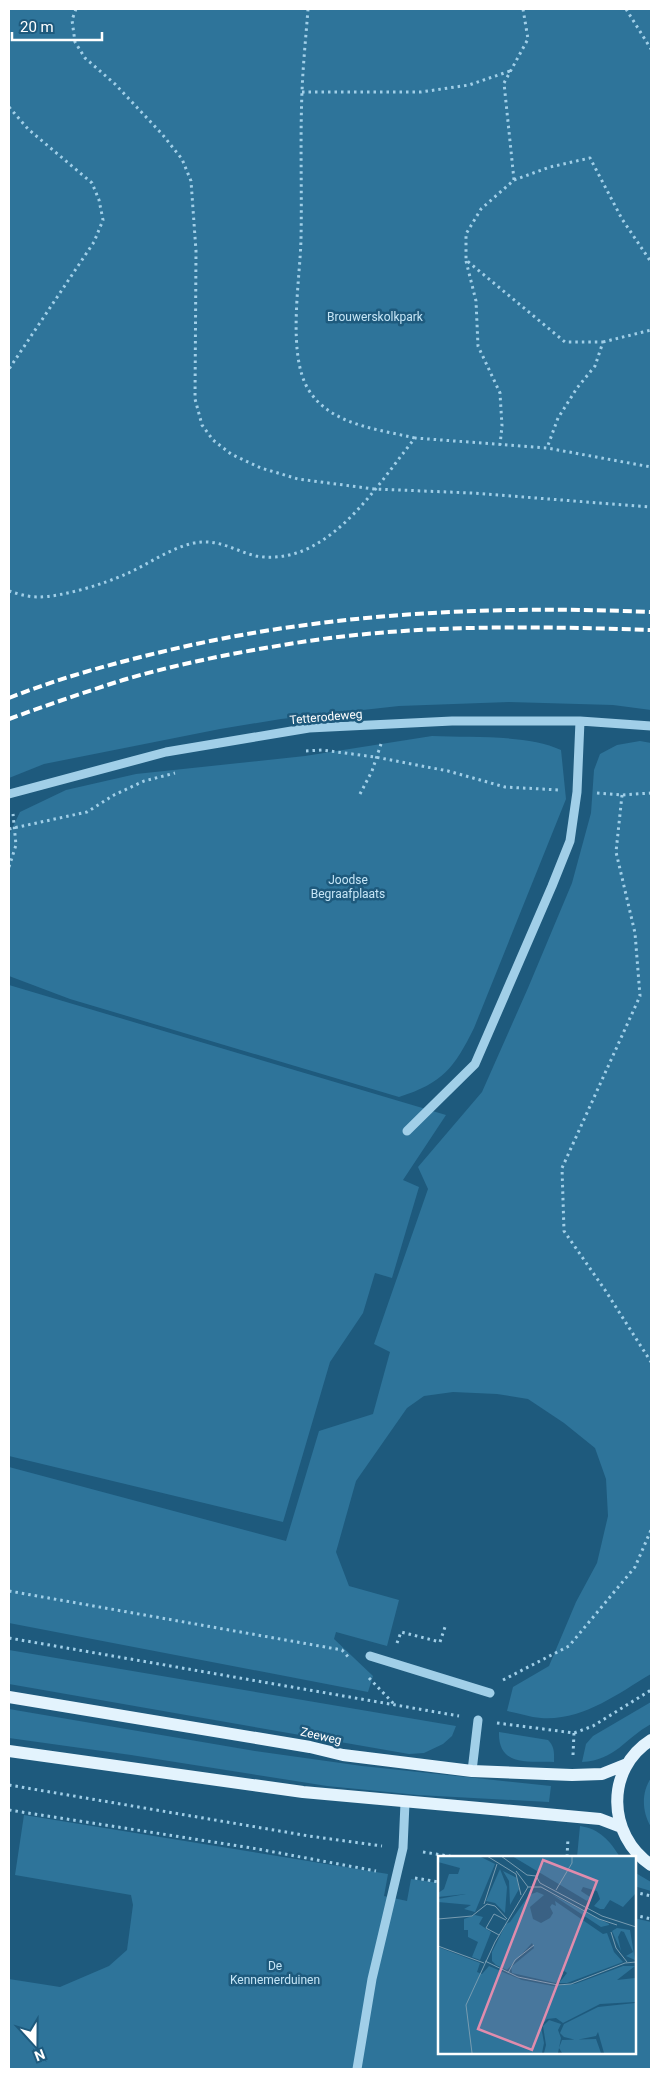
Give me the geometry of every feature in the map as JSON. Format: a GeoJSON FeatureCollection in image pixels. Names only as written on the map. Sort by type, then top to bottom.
{"type":"FeatureCollection","features":[{"type":"Feature","properties":{"kind":"main road","name":"Zeeweg"},"geometry":{"type":"LineString","coordinates":[[9,1697],[310,1746],[342,1756],[472,1771],[572,1775],[602,1774],[628,1764]]}},
{"type":"Feature","properties":{"kind":"main road"},"geometry":{"type":"LineString","coordinates":[[651,1740],[639,1750],[628,1764],[619,1785],[616,1799],[621,1827],[632,1847],[651,1865]]}},
{"type":"Feature","properties":{"kind":"main road"},"geometry":{"type":"LineString","coordinates":[[9,1751],[215,1781],[405,1803],[600,1819],[621,1827]]}},
{"type":"Feature","properties":{"kind":"street","name":"Tetterodeweg"},"geometry":{"type":"LineString","coordinates":[[9,793],[166,752],[309,728],[452,721],[580,721],[651,726]]}},
{"type":"Feature","properties":{"kind":"street"},"geometry":{"type":"LineString","coordinates":[[407,1131],[475,1064],[570,841],[577,792],[580,721]]}},
{"type":"Feature","properties":{"kind":"street"},"geometry":{"type":"LineString","coordinates":[[370,1656],[490,1693]]}},
{"type":"Feature","properties":{"kind":"street"},"geometry":{"type":"LineString","coordinates":[[472,1771],[478,1720]]}},
{"type":"Feature","properties":{"kind":"street"},"geometry":{"type":"LineString","coordinates":[[357,2069],[372,1979],[403,1848],[405,1803]]}},
{"type":"Feature","properties":{"kind":"path"},"geometry":{"type":"LineString","coordinates":[[76,9],[72,20],[75,42],[85,58],[116,84],[162,134],[182,159],[191,181],[196,251],[194,399],[202,425],[213,440],[231,454],[261,468],[298,479],[374,489],[472,493],[651,507]]}},
{"type":"Feature","properties":{"kind":"path"},"geometry":{"type":"LineString","coordinates":[[308,9],[302,92],[301,240],[297,308],[298,363],[309,389],[328,412],[363,426],[415,438],[548,448],[651,467]]}},
{"type":"Feature","properties":{"kind":"path"},"geometry":{"type":"LineString","coordinates":[[514,180],[504,83],[528,39],[523,9]]}},
{"type":"Feature","properties":{"kind":"path"},"geometry":{"type":"LineString","coordinates":[[626,9],[651,50]]}},
{"type":"Feature","properties":{"kind":"path"},"geometry":{"type":"LineString","coordinates":[[302,92],[421,92],[469,85],[510,71]]}},
{"type":"Feature","properties":{"kind":"path"},"geometry":{"type":"LineString","coordinates":[[9,107],[28,129],[92,183],[99,200],[103,220],[94,242],[9,369]]}},
{"type":"Feature","properties":{"kind":"path"},"geometry":{"type":"LineString","coordinates":[[500,445],[502,426],[500,393],[478,346],[476,301],[466,260],[466,234],[481,209],[514,180],[550,167],[590,158],[622,219],[651,262]]}},
{"type":"Feature","properties":{"kind":"path"},"geometry":{"type":"LineString","coordinates":[[466,260],[565,342],[603,342],[651,330]]}},
{"type":"Feature","properties":{"kind":"path"},"geometry":{"type":"LineString","coordinates":[[548,448],[558,418],[577,388],[595,366],[603,342]]}},
{"type":"Feature","properties":{"kind":"path"},"geometry":{"type":"LineString","coordinates":[[9,591],[21,595],[39,597],[78,590],[125,575],[175,548],[196,542],[216,541],[256,556],[278,557],[293,554],[317,544],[341,528],[415,438]]}},
{"type":"Feature","properties":{"kind":"path"},"geometry":{"type":"LineString","coordinates":[[360,794],[372,771],[390,724]]}},
{"type":"Feature","properties":{"kind":"path"},"geometry":{"type":"LineString","coordinates":[[302,751],[322,750],[376,757],[448,771],[505,786],[622,796],[651,793]]}},
{"type":"Feature","properties":{"kind":"path"},"geometry":{"type":"LineString","coordinates":[[9,829],[87,812],[114,795],[137,785],[180,772]]}},
{"type":"Feature","properties":{"kind":"path"},"geometry":{"type":"LineString","coordinates":[[9,793],[16,845],[9,868]]}},
{"type":"Feature","properties":{"kind":"path"},"geometry":{"type":"LineString","coordinates":[[622,796],[616,852],[635,934],[640,996],[562,1168],[564,1231],[605,1290],[651,1362]]}},
{"type":"Feature","properties":{"kind":"path"},"geometry":{"type":"LineString","coordinates":[[502,1680],[569,1646],[635,1567],[651,1530]]}},
{"type":"Feature","properties":{"kind":"path"},"geometry":{"type":"LineString","coordinates":[[9,1591],[342,1650],[355,1664]]}},
{"type":"Feature","properties":{"kind":"path"},"geometry":{"type":"LineString","coordinates":[[391,1663],[400,1632],[440,1642],[446,1624]]}},
{"type":"Feature","properties":{"kind":"path"},"geometry":{"type":"LineString","coordinates":[[9,1638],[478,1720],[574,1733],[593,1726],[651,1690]]}},
{"type":"Feature","properties":{"kind":"path"},"geometry":{"type":"LineString","coordinates":[[368,1677],[394,1704]]}},
{"type":"Feature","properties":{"kind":"path"},"geometry":{"type":"LineString","coordinates":[[9,1785],[309,1836],[449,1856]]}},
{"type":"Feature","properties":{"kind":"path"},"geometry":{"type":"LineString","coordinates":[[9,1810],[258,1849],[438,1882]]}},
{"type":"Feature","properties":{"kind":"path"},"geometry":{"type":"LineString","coordinates":[[635,1892],[651,1896]]}},
{"type":"Feature","properties":{"kind":"path"},"geometry":{"type":"LineString","coordinates":[[635,1915],[651,1918]]}},
{"type":"Feature","properties":{"kind":"green space","name":"Brouwerskolkpark"},"geometry":{"type":"Polygon","coordinates":[[[9,9],[651,9],[651,710],[613,705],[509,702],[399,706],[281,719],[220,729],[44,764],[9,778],[9,9]]]}},
{"type":"Feature","properties":{"kind":"green space","name":"Joodse Begraafplaats"},"geometry":{"type":"Polygon","coordinates":[[[432,736],[516,739],[532,741],[561,750],[566,799],[474,1028],[453,1064],[437,1080],[414,1092],[399,1097],[70,999],[9,976],[9,835],[20,812],[66,790],[136,774],[305,756],[432,736]]]}},
{"type":"Feature","properties":{"kind":"green space"},"geometry":{"type":"Polygon","coordinates":[[[640,741],[651,743],[651,1674],[599,1705],[571,1715],[541,1718],[507,1711],[513,1687],[549,1666],[576,1602],[597,1563],[608,1516],[606,1479],[595,1448],[564,1423],[528,1399],[497,1394],[453,1392],[424,1396],[407,1408],[356,1481],[336,1552],[349,1586],[399,1600],[387,1646],[336,1632],[334,1639],[373,1676],[368,1692],[9,1623],[9,1467],[286,1541],[319,1431],[373,1414],[390,1352],[374,1344],[428,1189],[418,1167],[482,1092],[528,988],[572,883],[591,813],[594,770],[600,754],[617,745],[640,741]]]}},
{"type":"Feature","properties":{"kind":"green space"},"geometry":{"type":"Polygon","coordinates":[[[9,985],[446,1115],[403,1180],[419,1187],[392,1278],[375,1273],[363,1313],[330,1362],[283,1522],[9,1456],[9,985]]]}},
{"type":"Feature","properties":{"kind":"green space"},"geometry":{"type":"Polygon","coordinates":[[[9,1650],[456,1726],[452,1736],[443,1744],[424,1753],[409,1754],[9,1684],[9,1650]]]}},
{"type":"Feature","properties":{"kind":"green space"},"geometry":{"type":"Polygon","coordinates":[[[651,1702],[651,1724],[612,1753],[594,1760],[582,1762],[586,1744],[593,1736],[651,1702]]]}},
{"type":"Feature","properties":{"kind":"green space"},"geometry":{"type":"Polygon","coordinates":[[[9,1709],[255,1751],[362,1766],[551,1786],[549,1802],[418,1795],[327,1786],[9,1738],[9,1709]]]}},
{"type":"Feature","properties":{"kind":"green space"},"geometry":{"type":"Polygon","coordinates":[[[499,1732],[548,1740],[553,1748],[554,1762],[525,1761],[509,1757],[500,1743],[499,1732]]]}},
{"type":"Feature","properties":{"kind":"green space"},"geometry":{"type":"Polygon","coordinates":[[[651,1778],[651,1827],[644,1809],[644,1796],[651,1778]]]}},
{"type":"Feature","properties":{"kind":"green space","name":"De Kennemerduinen"},"geometry":{"type":"Polygon","coordinates":[[[24,1815],[388,1874],[384,1896],[407,1901],[411,1879],[438,1883],[438,2053],[635,2053],[635,1918],[651,1922],[651,2069],[9,2069],[9,1979],[60,1987],[109,1966],[127,1950],[133,1905],[131,1895],[15,1875],[24,1815]]]}},
{"type":"Feature","properties":{"kind":"green space"},"geometry":{"type":"Polygon","coordinates":[[[580,1826],[599,1833],[619,1856],[577,1856],[580,1826]]]}},
{"type":"Feature","properties":{"kind":"green space"},"geometry":{"type":"Polygon","coordinates":[[[635,1873],[651,1882],[651,1891],[635,1886],[635,1873]]]}},
{"type":"Feature","properties":{"kind":"railway"},"geometry":{"type":"LineString","coordinates":[[9,698],[64,679],[138,658],[218,639],[279,629],[402,615],[464,611],[589,610],[651,612]]}},
{"type":"Feature","properties":{"kind":"railway"},"geometry":{"type":"LineString","coordinates":[[9,719],[123,680],[164,669],[247,651],[334,637],[425,630],[515,627],[651,630]]}}]}
